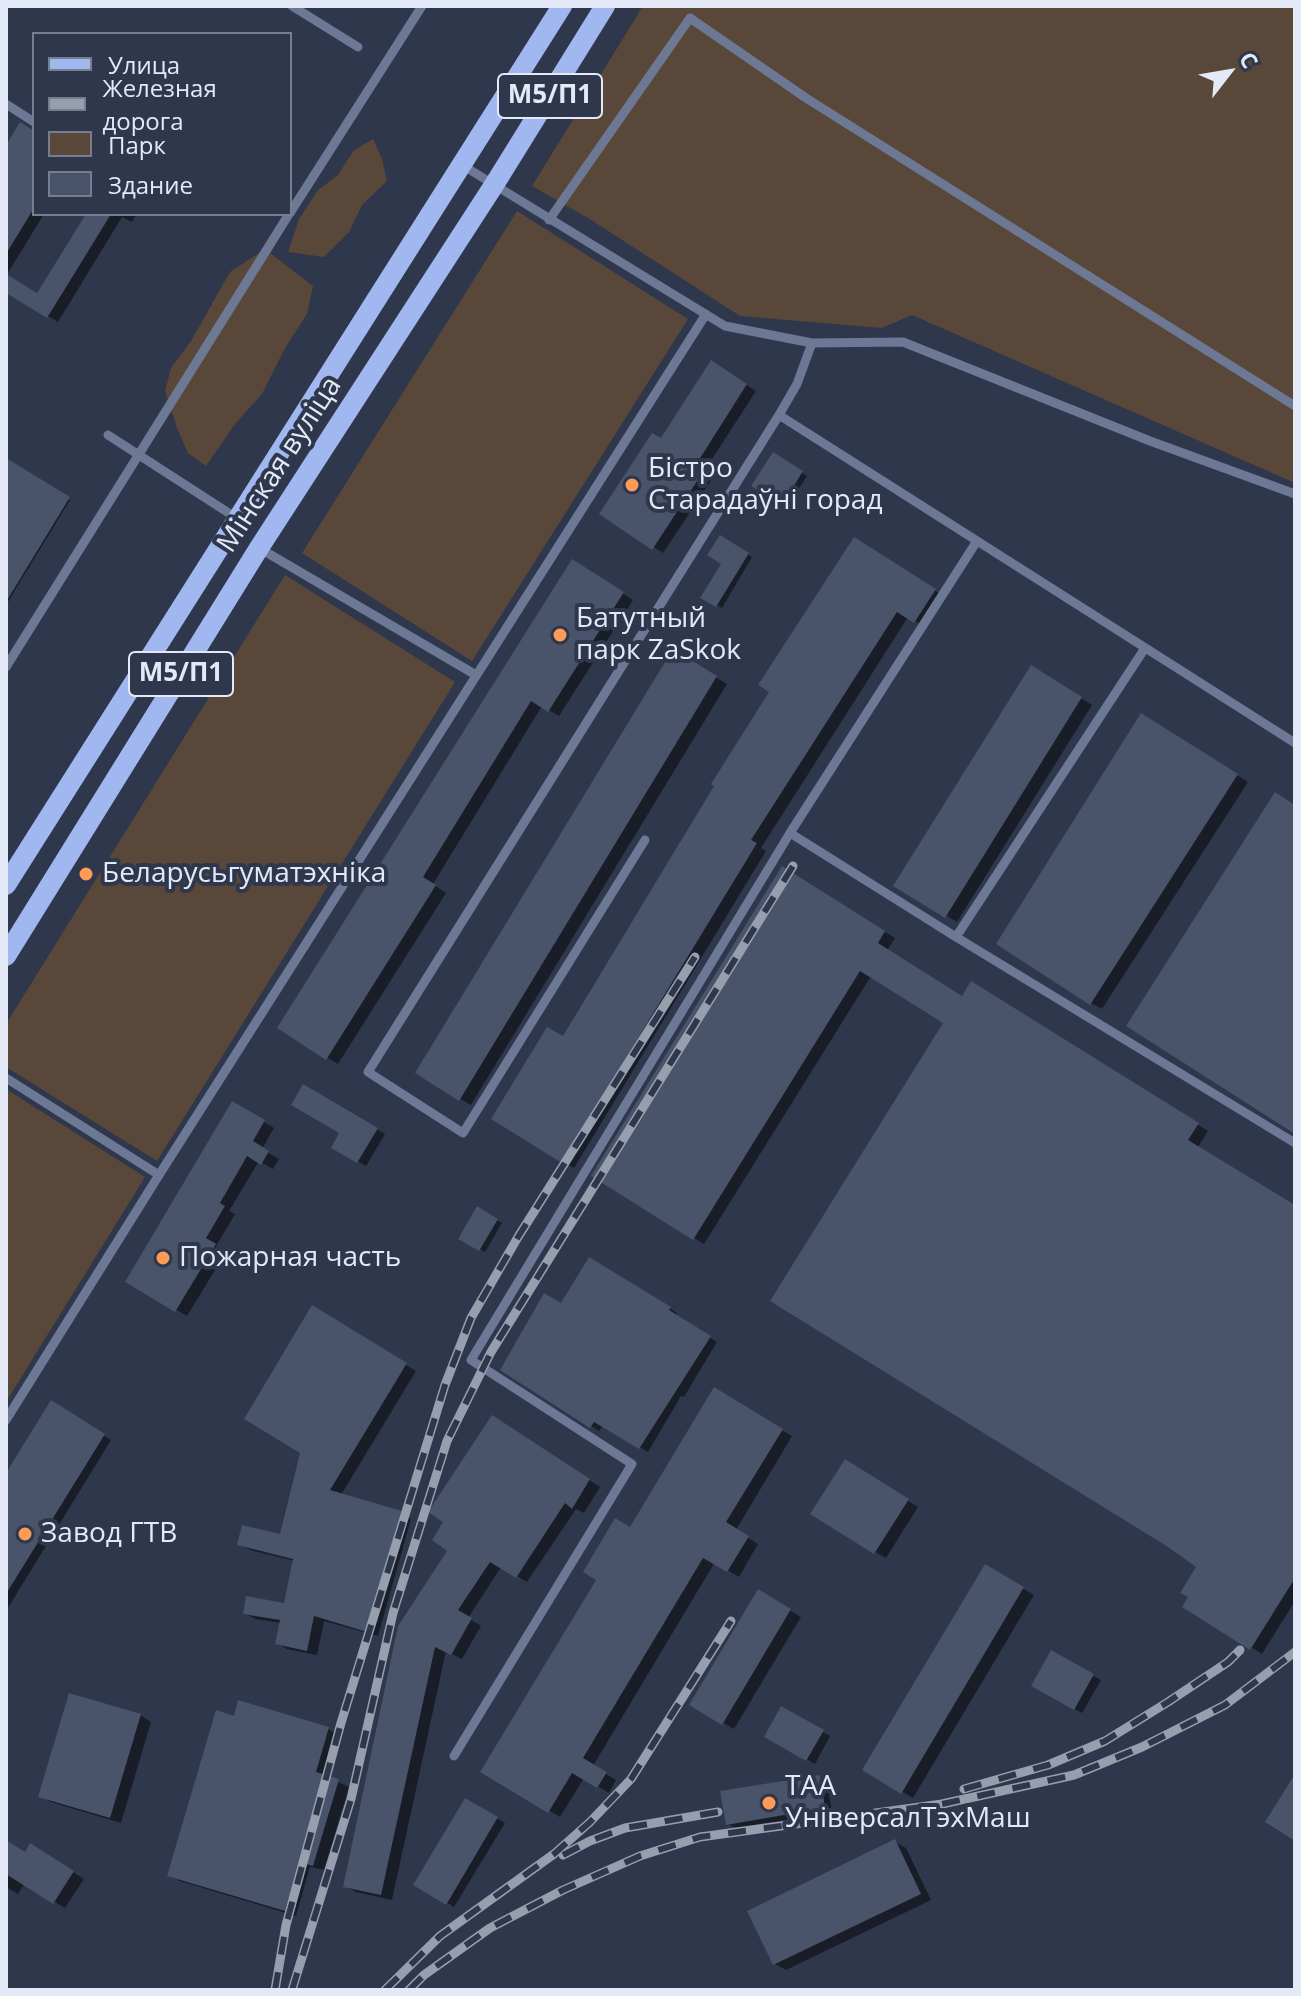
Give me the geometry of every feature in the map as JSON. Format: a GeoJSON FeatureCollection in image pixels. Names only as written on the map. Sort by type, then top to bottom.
{"type":"FeatureCollection","features":[{"type":"Feature","properties":{"kind":"main road","name":"Мінская вуліца"},"geometry":{"type":"LineString","coordinates":[[6,885],[562,6]]}},
{"type":"Feature","properties":{"kind":"main road","name":"Мінская вуліца"},"geometry":{"type":"LineString","coordinates":[[6,956],[259,548],[494,185],[605,6]]}},
{"type":"Feature","properties":{"kind":"main road"},"geometry":{"type":"LineString","coordinates":[[381,293],[399,287],[408,292],[414,309]]}},
{"type":"Feature","properties":{"kind":"lane"},"geometry":{"type":"LineString","coordinates":[[292,6],[358,47]]}},
{"type":"Feature","properties":{"kind":"lane"},"geometry":{"type":"LineString","coordinates":[[292,211],[422,6]]}},
{"type":"Feature","properties":{"kind":"lane"},"geometry":{"type":"LineString","coordinates":[[549,220],[690,18],[806,98],[1295,406]]}},
{"type":"Feature","properties":{"kind":"lane"},"geometry":{"type":"LineString","coordinates":[[6,104],[32,121]]}},
{"type":"Feature","properties":{"kind":"lane"},"geometry":{"type":"LineString","coordinates":[[462,165],[725,326],[812,343],[903,342],[1150,441],[1295,494]]}},
{"type":"Feature","properties":{"kind":"lane"},"geometry":{"type":"LineString","coordinates":[[6,667],[289,216]]}},
{"type":"Feature","properties":{"kind":"lane"},"geometry":{"type":"LineString","coordinates":[[6,1420],[706,314]]}},
{"type":"Feature","properties":{"kind":"lane"},"geometry":{"type":"LineString","coordinates":[[645,840],[463,1133],[368,1072],[779,415],[797,384],[812,343]]}},
{"type":"Feature","properties":{"kind":"lane"},"geometry":{"type":"LineString","coordinates":[[779,415],[1295,743]]}},
{"type":"Feature","properties":{"kind":"lane"},"geometry":{"type":"LineString","coordinates":[[108,435],[238,519]]}},
{"type":"Feature","properties":{"kind":"lane"},"geometry":{"type":"LineString","coordinates":[[454,1756],[632,1464],[471,1360],[790,833],[977,541]]}},
{"type":"Feature","properties":{"kind":"lane"},"geometry":{"type":"LineString","coordinates":[[259,548],[476,675]]}},
{"type":"Feature","properties":{"kind":"lane"},"geometry":{"type":"LineString","coordinates":[[956,937],[1145,648]]}},
{"type":"Feature","properties":{"kind":"lane"},"geometry":{"type":"LineString","coordinates":[[790,833],[1295,1143]]}},
{"type":"Feature","properties":{"kind":"lane"},"geometry":{"type":"LineString","coordinates":[[6,1078],[159,1175]]}},
{"type":"Feature","properties":{"kind":"green space"},"geometry":{"type":"Polygon","coordinates":[[[643,6],[1295,6],[1295,483],[912,315],[882,328],[740,316],[588,218],[532,186],[643,6]]]}},
{"type":"Feature","properties":{"kind":"green space"},"geometry":{"type":"Polygon","coordinates":[[[373,139],[387,181],[362,205],[349,232],[324,257],[288,252],[299,219],[318,190],[338,175],[354,150],[373,139]]]}},
{"type":"Feature","properties":{"kind":"green space"},"geometry":{"type":"Polygon","coordinates":[[[517,211],[688,319],[472,661],[302,553],[517,211]]]}},
{"type":"Feature","properties":{"kind":"green space"},"geometry":{"type":"Polygon","coordinates":[[[265,249],[313,286],[307,314],[285,348],[262,394],[235,424],[206,466],[188,453],[177,428],[165,391],[171,368],[191,341],[230,272],[265,249]]]}},
{"type":"Feature","properties":{"kind":"green space"},"geometry":{"type":"Polygon","coordinates":[[[285,575],[455,682],[157,1161],[6,1067],[6,1024],[285,575]]]}},
{"type":"Feature","properties":{"kind":"green space"},"geometry":{"type":"Polygon","coordinates":[[[6,1089],[145,1177],[6,1402],[6,1089]]]}},
{"type":"Feature","properties":{"kind":"building"},"geometry":{"type":"Polygon","coordinates":[[[20,122],[32,130],[32,211],[6,254],[6,145],[20,122]]]}},
{"type":"Feature","properties":{"kind":"building"},"geometry":{"type":"Polygon","coordinates":[[[85,216],[110,216],[47,318],[6,293],[6,274],[37,293],[85,216]]]}},
{"type":"Feature","properties":{"kind":"building"},"geometry":{"type":"Polygon","coordinates":[[[711,360],[747,384],[697,463],[705,469],[652,550],[599,514],[652,433],[661,438],[711,360]]]}},
{"type":"Feature","properties":{"kind":"building"},"geometry":{"type":"Polygon","coordinates":[[[773,452],[803,471],[782,505],[751,486],[773,452]]]}},
{"type":"Feature","properties":{"kind":"building"},"geometry":{"type":"Polygon","coordinates":[[[6,458],[70,497],[6,602],[6,458]]]}},
{"type":"Feature","properties":{"kind":"building"},"geometry":{"type":"Polygon","coordinates":[[[720,535],[749,553],[716,607],[700,598],[721,564],[707,555],[720,535]]]}},
{"type":"Feature","properties":{"kind":"building"},"geometry":{"type":"Polygon","coordinates":[[[854,537],[936,589],[914,623],[897,612],[751,840],[757,843],[562,1163],[491,1119],[547,1027],[563,1036],[714,786],[711,784],[769,692],[758,685],[854,537]]]}},
{"type":"Feature","properties":{"kind":"building"},"geometry":{"type":"Polygon","coordinates":[[[572,559],[624,592],[548,712],[531,701],[423,877],[436,885],[326,1060],[277,1028],[572,559]]]}},
{"type":"Feature","properties":{"kind":"building"},"geometry":{"type":"Polygon","coordinates":[[[673,649],[717,676],[459,1101],[415,1073],[673,649]]]}},
{"type":"Feature","properties":{"kind":"building"},"geometry":{"type":"Polygon","coordinates":[[[1031,665],[1082,697],[945,918],[893,886],[1031,665]]]}},
{"type":"Feature","properties":{"kind":"building"},"geometry":{"type":"Polygon","coordinates":[[[1141,713],[1238,774],[1090,1005],[996,944],[1141,713]]]}},
{"type":"Feature","properties":{"kind":"building"},"geometry":{"type":"Polygon","coordinates":[[[1275,792],[1295,805],[1295,1134],[1126,1026],[1275,792]]]}},
{"type":"Feature","properties":{"kind":"building"},"geometry":{"type":"Polygon","coordinates":[[[782,866],[885,931],[878,943],[962,996],[971,981],[1199,1123],[1188,1140],[1295,1205],[1295,1578],[1250,1650],[1182,1607],[1188,1597],[1180,1593],[1196,1567],[770,1301],[943,1023],[860,971],[693,1240],[591,1176],[782,866]]]}},
{"type":"Feature","properties":{"kind":"building"},"geometry":{"type":"Polygon","coordinates":[[[303,1084],[378,1128],[357,1163],[331,1148],[339,1133],[291,1105],[303,1084]]]}},
{"type":"Feature","properties":{"kind":"building"},"geometry":{"type":"Polygon","coordinates":[[[232,1101],[265,1120],[253,1141],[269,1151],[261,1165],[247,1156],[220,1203],[225,1206],[206,1238],[216,1244],[175,1312],[125,1282],[232,1101]]]}},
{"type":"Feature","properties":{"kind":"building"},"geometry":{"type":"Polygon","coordinates":[[[477,1206],[498,1219],[479,1251],[458,1239],[477,1206]]]}},
{"type":"Feature","properties":{"kind":"building"},"geometry":{"type":"Polygon","coordinates":[[[589,1257],[671,1307],[669,1310],[711,1336],[639,1449],[594,1422],[590,1428],[500,1370],[544,1293],[561,1303],[589,1257]]]}},
{"type":"Feature","properties":{"kind":"building"},"geometry":{"type":"Polygon","coordinates":[[[312,1305],[407,1363],[330,1490],[402,1511],[367,1632],[314,1616],[307,1651],[275,1644],[280,1620],[243,1614],[246,1596],[284,1603],[293,1559],[237,1545],[242,1525],[280,1534],[300,1453],[244,1419],[312,1305]]]}},
{"type":"Feature","properties":{"kind":"building"},"geometry":{"type":"Polygon","coordinates":[[[714,1387],[783,1429],[726,1522],[749,1536],[727,1572],[703,1558],[583,1758],[607,1772],[597,1788],[572,1773],[548,1813],[480,1772],[596,1580],[583,1572],[615,1518],[630,1527],[714,1387]]]}},
{"type":"Feature","properties":{"kind":"building","name":"Завод ГТВ"},"geometry":{"type":"Polygon","coordinates":[[[51,1400],[105,1434],[6,1594],[6,1473],[51,1400]]]}},
{"type":"Feature","properties":{"kind":"building"},"geometry":{"type":"Polygon","coordinates":[[[492,1415],[590,1479],[572,1509],[565,1503],[516,1578],[490,1562],[458,1610],[472,1618],[451,1655],[435,1647],[381,1895],[343,1887],[398,1626],[447,1551],[432,1540],[443,1522],[428,1512],[492,1415]]]}},
{"type":"Feature","properties":{"kind":"building"},"geometry":{"type":"Polygon","coordinates":[[[845,1459],[909,1499],[874,1554],[810,1514],[845,1459]]]}},
{"type":"Feature","properties":{"kind":"building"},"geometry":{"type":"Polygon","coordinates":[[[985,1564],[1024,1587],[901,1794],[862,1770],[985,1564]]]}},
{"type":"Feature","properties":{"kind":"building"},"geometry":{"type":"Polygon","coordinates":[[[758,1589],[791,1609],[722,1725],[689,1705],[758,1589]]]}},
{"type":"Feature","properties":{"kind":"building"},"geometry":{"type":"Polygon","coordinates":[[[1051,1650],[1094,1674],[1074,1710],[1031,1686],[1051,1650]]]}},
{"type":"Feature","properties":{"kind":"building"},"geometry":{"type":"Polygon","coordinates":[[[69,1693],[141,1714],[110,1818],[38,1797],[69,1693]]]}},
{"type":"Feature","properties":{"kind":"building"},"geometry":{"type":"Polygon","coordinates":[[[238,1700],[329,1727],[316,1772],[339,1779],[313,1866],[300,1862],[285,1911],[167,1876],[216,1710],[234,1716],[238,1700]]]}},
{"type":"Feature","properties":{"kind":"building"},"geometry":{"type":"Polygon","coordinates":[[[781,1706],[824,1730],[806,1761],[764,1737],[781,1706]]]}},
{"type":"Feature","properties":{"kind":"building"},"geometry":{"type":"Polygon","coordinates":[[[1295,1774],[1295,1841],[1265,1822],[1295,1774]]]}},
{"type":"Feature","properties":{"kind":"building"},"geometry":{"type":"Polygon","coordinates":[[[820,1775],[825,1808],[726,1825],[720,1791],[820,1775]]]}},
{"type":"Feature","properties":{"kind":"building"},"geometry":{"type":"Polygon","coordinates":[[[465,1798],[498,1817],[446,1905],[413,1885],[465,1798]]]}},
{"type":"Feature","properties":{"kind":"building"},"geometry":{"type":"Polygon","coordinates":[[[895,1839],[921,1894],[773,1965],[747,1911],[895,1839]]]}},
{"type":"Feature","properties":{"kind":"building"},"geometry":{"type":"Polygon","coordinates":[[[6,1840],[25,1852],[30,1843],[74,1871],[53,1904],[6,1874],[6,1840]]]}},
{"type":"Feature","properties":{"kind":"railway"},"geometry":{"type":"LineString","coordinates":[[292,1990],[351,1799],[393,1613],[447,1441],[491,1352],[793,866]]}},
{"type":"Feature","properties":{"kind":"railway"},"geometry":{"type":"LineString","coordinates":[[275,1990],[286,1925],[341,1723],[445,1385],[471,1318],[518,1237],[695,957]]}},
{"type":"Feature","properties":{"kind":"railway"},"geometry":{"type":"LineString","coordinates":[[385,1990],[440,1936],[554,1854],[631,1779],[731,1621]]}},
{"type":"Feature","properties":{"kind":"railway"},"geometry":{"type":"LineString","coordinates":[[964,1789],[1048,1765],[1105,1741],[1228,1662],[1240,1650]]}},
{"type":"Feature","properties":{"kind":"railway"},"geometry":{"type":"LineString","coordinates":[[409,1990],[424,1975],[490,1928],[563,1890],[640,1856],[700,1837],[942,1804],[1074,1775],[1142,1747],[1225,1705],[1295,1652]]}},
{"type":"Feature","properties":{"kind":"railway"},"geometry":{"type":"LineString","coordinates":[[563,1855],[625,1828],[718,1812]]}},
{"type":"Feature","properties":{"kind":"place","name":"Бістро Старадаўні горад"},"geometry":{"type":"Point","coordinates":[632,485]}},
{"type":"Feature","properties":{"kind":"place","name":"Батутный парк ZaSkok"},"geometry":{"type":"Point","coordinates":[560,635]}},
{"type":"Feature","properties":{"kind":"place","name":"Беларусьгуматэхніка"},"geometry":{"type":"Point","coordinates":[86,874]}},
{"type":"Feature","properties":{"kind":"place","name":"Пожарная часть"},"geometry":{"type":"Point","coordinates":[163,1258]}},
{"type":"Feature","properties":{"kind":"place","name":"Завод ГТВ"},"geometry":{"type":"Point","coordinates":[25,1534]}},
{"type":"Feature","properties":{"kind":"place","name":"ТАА УніверсалТэхМаш"},"geometry":{"type":"Point","coordinates":[769,1803]}}]}
